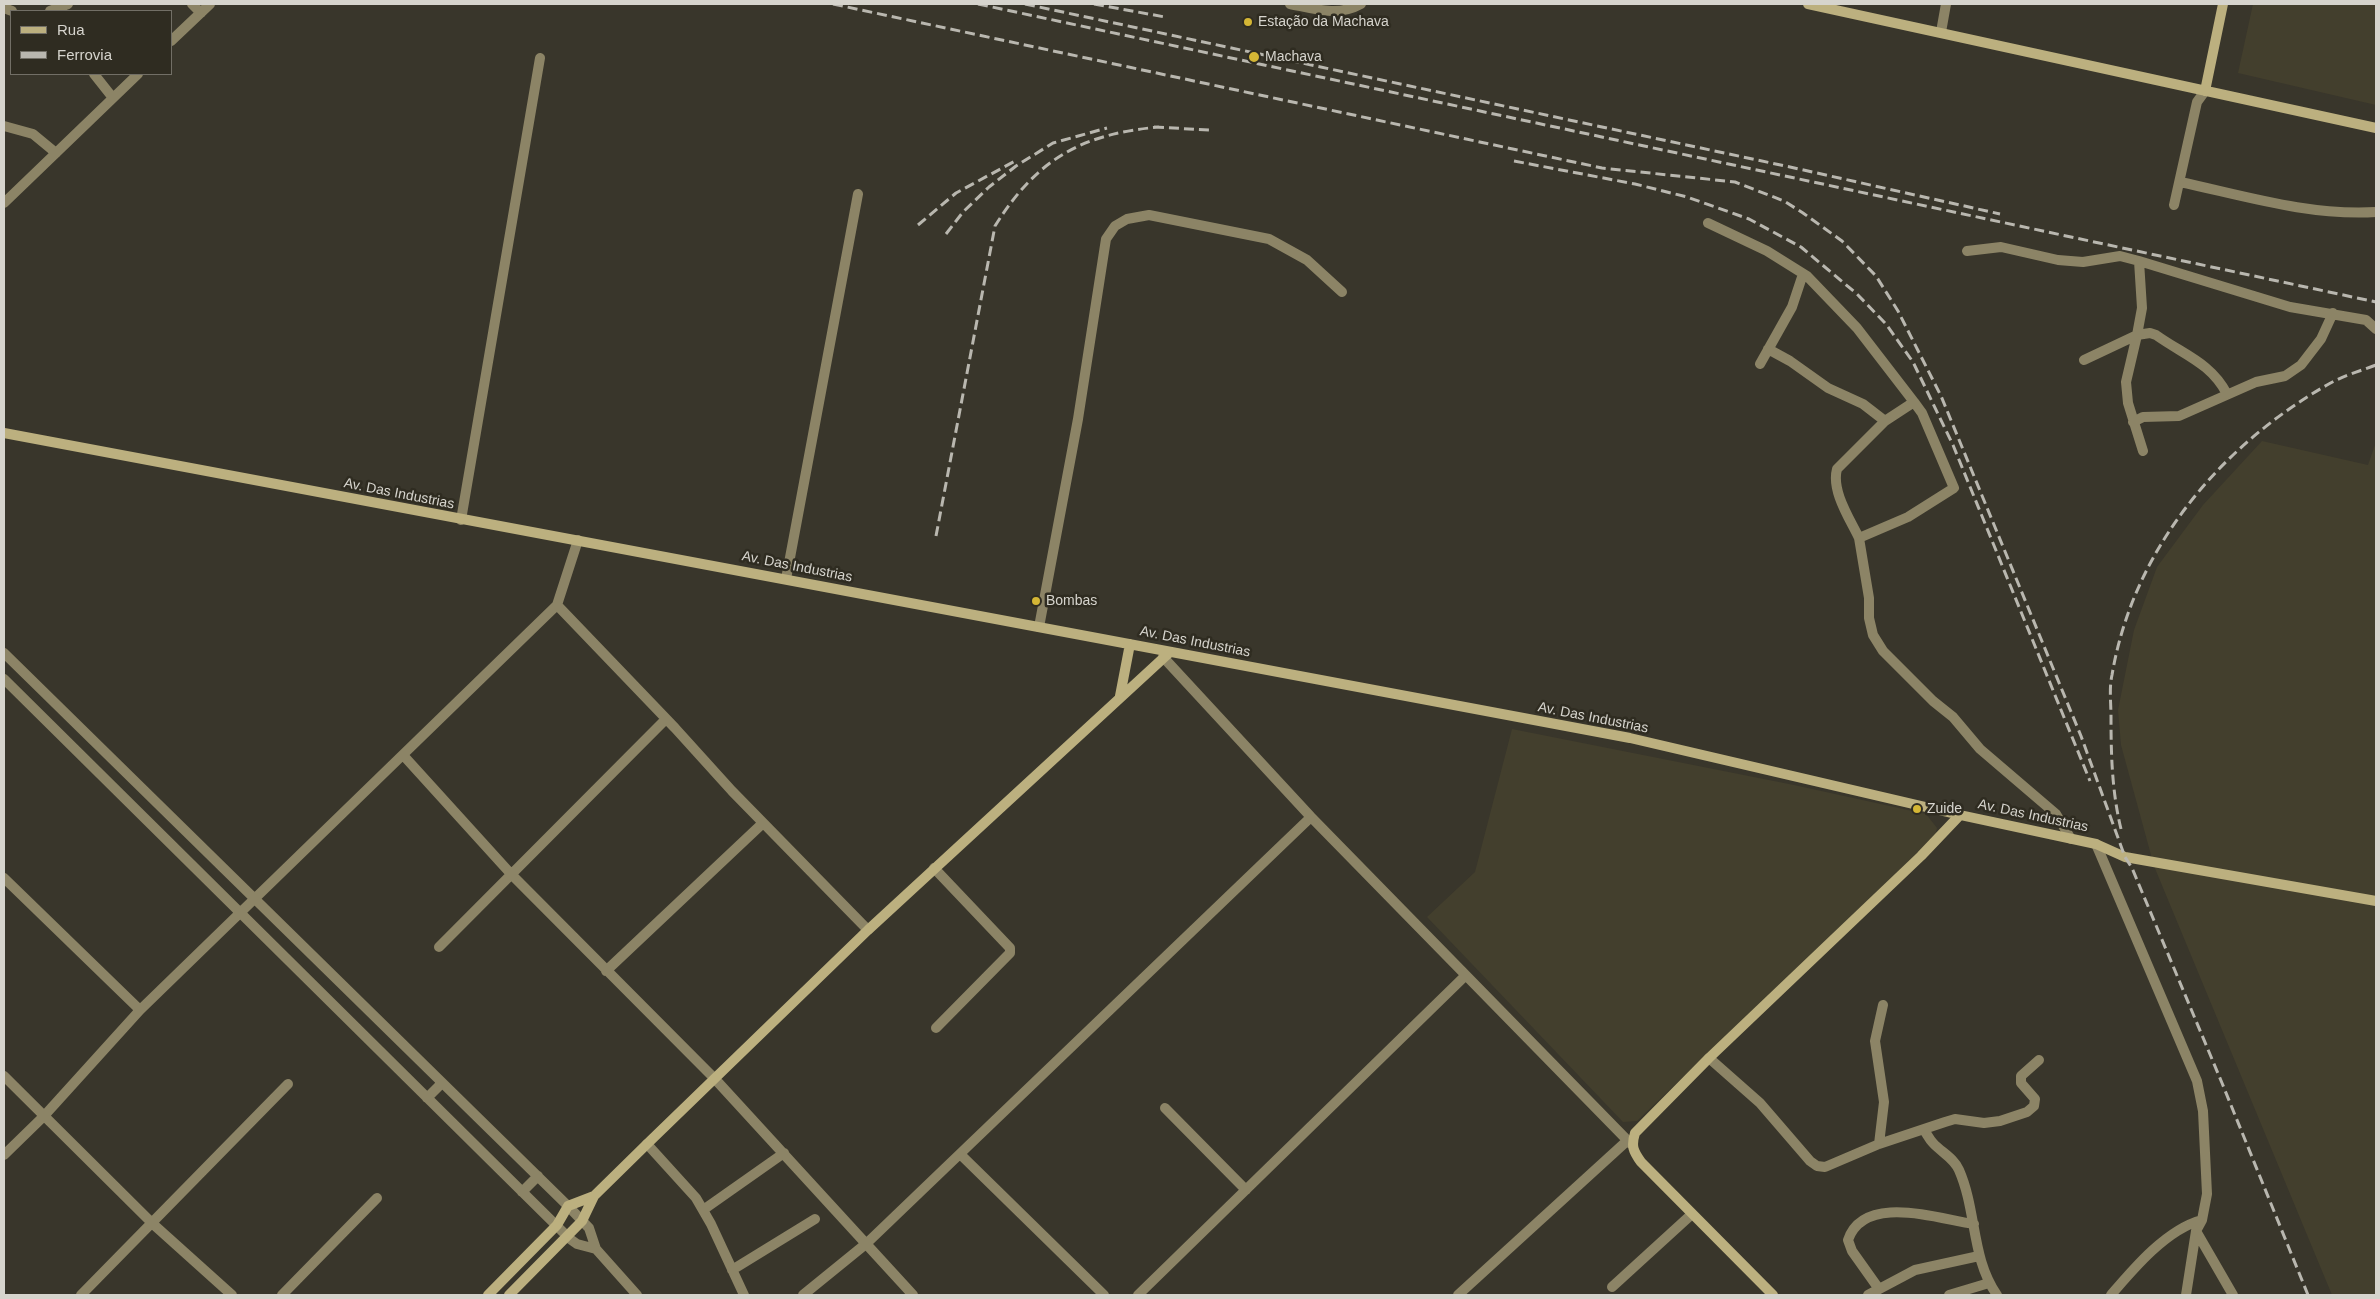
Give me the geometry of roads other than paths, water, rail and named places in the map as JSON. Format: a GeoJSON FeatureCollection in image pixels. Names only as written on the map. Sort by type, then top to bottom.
{"type":"FeatureCollection","features":[{"type":"Feature","properties":{"kind":"street"},"geometry":{"type":"LineString","coordinates":[[53,10],[68,4]]}},
{"type":"Feature","properties":{"kind":"street"},"geometry":{"type":"LineString","coordinates":[[192,4],[200,13]]}},
{"type":"Feature","properties":{"kind":"street"},"geometry":{"type":"LineString","coordinates":[[172,40],[210,4]]}},
{"type":"Feature","properties":{"kind":"street"},"geometry":{"type":"LineString","coordinates":[[1290,4],[1326,12],[1348,11],[1361,4]]}},
{"type":"Feature","properties":{"kind":"street"},"geometry":{"type":"LineString","coordinates":[[1808,4],[2376,128]]}},
{"type":"Feature","properties":{"kind":"street"},"geometry":{"type":"LineString","coordinates":[[1940,32],[1946,4]]}},
{"type":"Feature","properties":{"kind":"street"},"geometry":{"type":"LineString","coordinates":[[2174,205],[2197,102],[2205,91],[2223,4]]}},
{"type":"Feature","properties":{"kind":"street"},"geometry":{"type":"LineString","coordinates":[[461,520],[540,58]]}},
{"type":"Feature","properties":{"kind":"street"},"geometry":{"type":"LineString","coordinates":[[95,75],[113,98]]}},
{"type":"Feature","properties":{"kind":"street"},"geometry":{"type":"LineString","coordinates":[[4,203],[137,75]]}},
{"type":"Feature","properties":{"kind":"street"},"geometry":{"type":"LineString","coordinates":[[4,126],[33,134],[56,153]]}},
{"type":"Feature","properties":{"kind":"street"},"geometry":{"type":"LineString","coordinates":[[2180,182],[2285,206],[2351,213],[2376,212]]}},
{"type":"Feature","properties":{"kind":"street"},"geometry":{"type":"LineString","coordinates":[[786,579],[858,194]]}},
{"type":"Feature","properties":{"kind":"street"},"geometry":{"type":"LineString","coordinates":[[1039,627],[1078,419],[1104,248],[1106,240],[1115,226],[1127,219],[1149,215],[1269,239],[1307,260],[1342,292]]}},
{"type":"Feature","properties":{"kind":"street"},"geometry":{"type":"LineString","coordinates":[[1708,223],[1768,251],[1808,276],[1857,328],[1922,413],[1954,488],[1908,517],[1859,538]]}},
{"type":"Feature","properties":{"kind":"street"},"geometry":{"type":"LineString","coordinates":[[1967,251],[2001,247],[2058,260],[2083,262],[2120,256],[2290,307],[2334,313],[2366,320],[2376,329]]}},
{"type":"Feature","properties":{"kind":"street"},"geometry":{"type":"LineString","coordinates":[[2139,261],[2142,308],[2126,382],[2133,422],[2143,451]]}},
{"type":"Feature","properties":{"kind":"street"},"geometry":{"type":"LineString","coordinates":[[1760,364],[1792,307],[1803,274]]}},
{"type":"Feature","properties":{"kind":"street"},"geometry":{"type":"LineString","coordinates":[[2133,422],[2143,417],[2179,416],[2256,382],[2285,376],[2301,365],[2321,339],[2334,313]]}},
{"type":"Feature","properties":{"kind":"street"},"geometry":{"type":"LineString","coordinates":[[2084,360],[2137,335],[2156,335],[2209,368],[2219,378],[2227,394]]}},
{"type":"Feature","properties":{"kind":"street"},"geometry":{"type":"LineString","coordinates":[[1768,349],[1790,361],[1845,398],[1863,404],[1885,421]]}},
{"type":"Feature","properties":{"kind":"street"},"geometry":{"type":"LineString","coordinates":[[1914,402],[1885,421],[1837,469],[1835,477],[1840,495],[1859,538],[1869,618],[1873,635],[1883,651],[1953,717],[1980,749],[2056,814],[2071,839]]}},
{"type":"Feature","properties":{"kind":"street","name":"Av. Das Industrias"},"geometry":{"type":"LineString","coordinates":[[4,433],[1130,644],[1166,654],[1630,738],[1960,815],[2096,844],[2127,857],[2376,901]]}},
{"type":"Feature","properties":{"kind":"street"},"geometry":{"type":"LineString","coordinates":[[4,1155],[44,1116],[140,1010],[556,605],[578,540]]}},
{"type":"Feature","properties":{"kind":"street"},"geometry":{"type":"LineString","coordinates":[[556,605],[763,823],[868,930]]}},
{"type":"Feature","properties":{"kind":"street"},"geometry":{"type":"LineString","coordinates":[[1120,696],[1130,644]]}},
{"type":"Feature","properties":{"kind":"street"},"geometry":{"type":"LineString","coordinates":[[4,653],[568,1206],[589,1228],[596,1249],[637,1295]]}},
{"type":"Feature","properties":{"kind":"street"},"geometry":{"type":"LineString","coordinates":[[509,1295],[582,1221],[594,1196],[647,1144],[868,930],[1166,654],[1311,817],[1630,1142],[1641,1162],[1773,1295]]}},
{"type":"Feature","properties":{"kind":"street"},"geometry":{"type":"LineString","coordinates":[[4,679],[567,1236],[577,1244],[596,1249]]}},
{"type":"Feature","properties":{"kind":"street"},"geometry":{"type":"LineString","coordinates":[[439,947],[666,719]]}},
{"type":"Feature","properties":{"kind":"street"},"geometry":{"type":"LineString","coordinates":[[403,755],[511,874],[715,1079],[914,1295]]}},
{"type":"Feature","properties":{"kind":"street"},"geometry":{"type":"LineString","coordinates":[[1458,1295],[1630,1142],[1641,1125],[1921,856],[1960,815]]}},
{"type":"Feature","properties":{"kind":"street"},"geometry":{"type":"LineString","coordinates":[[802,1295],[867,1243],[1311,817]]}},
{"type":"Feature","properties":{"kind":"street"},"geometry":{"type":"LineString","coordinates":[[606,971],[763,823]]}},
{"type":"Feature","properties":{"kind":"street"},"geometry":{"type":"LineString","coordinates":[[2096,844],[2197,1081],[2203,1111],[2207,1194],[2202,1220],[2196,1230],[2186,1295]]}},
{"type":"Feature","properties":{"kind":"street"},"geometry":{"type":"LineString","coordinates":[[934,868],[1010,948],[1010,953],[936,1028]]}},
{"type":"Feature","properties":{"kind":"street"},"geometry":{"type":"LineString","coordinates":[[4,878],[140,1010]]}},
{"type":"Feature","properties":{"kind":"street"},"geometry":{"type":"LineString","coordinates":[[1138,1295],[1465,976]]}},
{"type":"Feature","properties":{"kind":"street"},"geometry":{"type":"LineString","coordinates":[[1879,1144],[1884,1102],[1875,1041],[1883,1005]]}},
{"type":"Feature","properties":{"kind":"street"},"geometry":{"type":"LineString","coordinates":[[1709,1058],[1760,1103],[1804,1155],[1817,1166],[1833,1164],[1879,1144],[1955,1119],[1984,1123],[2000,1121],[2032,1109],[2035,1100],[2021,1083],[2021,1076],[2039,1060]]}},
{"type":"Feature","properties":{"kind":"street"},"geometry":{"type":"LineString","coordinates":[[4,1076],[153,1224],[232,1295]]}},
{"type":"Feature","properties":{"kind":"street"},"geometry":{"type":"LineString","coordinates":[[428,1098],[442,1083]]}},
{"type":"Feature","properties":{"kind":"street"},"geometry":{"type":"LineString","coordinates":[[81,1295],[153,1224],[288,1084]]}},
{"type":"Feature","properties":{"kind":"street"},"geometry":{"type":"LineString","coordinates":[[1165,1108],[1246,1190]]}},
{"type":"Feature","properties":{"kind":"street"},"geometry":{"type":"LineString","coordinates":[[1924,1130],[1933,1143],[1959,1169],[1969,1197],[1979,1256],[1989,1284],[1997,1295]]}},
{"type":"Feature","properties":{"kind":"street"},"geometry":{"type":"LineString","coordinates":[[647,1144],[696,1198],[744,1295]]}},
{"type":"Feature","properties":{"kind":"street"},"geometry":{"type":"LineString","coordinates":[[703,1210],[784,1153]]}},
{"type":"Feature","properties":{"kind":"street"},"geometry":{"type":"LineString","coordinates":[[960,1154],[1104,1295]]}},
{"type":"Feature","properties":{"kind":"street"},"geometry":{"type":"LineString","coordinates":[[522,1192],[538,1176]]}},
{"type":"Feature","properties":{"kind":"street"},"geometry":{"type":"LineString","coordinates":[[488,1295],[557,1225],[568,1206],[594,1196]]}},
{"type":"Feature","properties":{"kind":"street"},"geometry":{"type":"LineString","coordinates":[[282,1295],[377,1198]]}},
{"type":"Feature","properties":{"kind":"street"},"geometry":{"type":"LineString","coordinates":[[1879,1288],[1852,1251],[1848,1240],[1851,1232],[1869,1217],[1881,1212],[1896,1211],[1974,1224]]}},
{"type":"Feature","properties":{"kind":"street"},"geometry":{"type":"LineString","coordinates":[[1612,1287],[1692,1214]]}},
{"type":"Feature","properties":{"kind":"street"},"geometry":{"type":"LineString","coordinates":[[732,1270],[815,1219]]}},
{"type":"Feature","properties":{"kind":"street"},"geometry":{"type":"LineString","coordinates":[[2111,1295],[2160,1243],[2182,1227],[2202,1220]]}},
{"type":"Feature","properties":{"kind":"street"},"geometry":{"type":"LineString","coordinates":[[2196,1230],[2233,1295]]}},
{"type":"Feature","properties":{"kind":"street"},"geometry":{"type":"LineString","coordinates":[[1868,1295],[1915,1270],[1979,1256]]}},
{"type":"Feature","properties":{"kind":"street"},"geometry":{"type":"LineString","coordinates":[[1949,1295],[1989,1284]]}},
{"type":"Feature","properties":{"kind":"railway"},"geometry":{"type":"LineString","coordinates":[[833,4],[1602,168],[1735,182],[1784,201],[1842,241],[1876,276],[1898,311],[1941,396],[2081,736],[2125,857],[2132,868],[2222,1083],[2308,1295]]}},
{"type":"Feature","properties":{"kind":"railway"},"geometry":{"type":"LineString","coordinates":[[978,4],[2376,302]]}},
{"type":"Feature","properties":{"kind":"railway"},"geometry":{"type":"LineString","coordinates":[[1025,4],[1790,167],[2000,214]]}},
{"type":"Feature","properties":{"kind":"railway"},"geometry":{"type":"LineString","coordinates":[[1094,4],[1165,17]]}},
{"type":"Feature","properties":{"kind":"railway"},"geometry":{"type":"LineString","coordinates":[[1154,127],[1209,130]]}},
{"type":"Feature","properties":{"kind":"railway"},"geometry":{"type":"LineString","coordinates":[[936,536],[995,226],[1027,183],[1064,154],[1106,136],[1159,127]]}},
{"type":"Feature","properties":{"kind":"railway"},"geometry":{"type":"LineString","coordinates":[[946,234],[963,212],[989,187],[1016,166],[1053,143],[1107,128]]}},
{"type":"Feature","properties":{"kind":"railway"},"geometry":{"type":"LineString","coordinates":[[918,225],[956,193],[1017,160]]}},
{"type":"Feature","properties":{"kind":"railway"},"geometry":{"type":"LineString","coordinates":[[1514,161],[1635,184],[1687,197],[1749,219],[1801,247],[1857,294],[1886,324],[1913,362],[1953,445],[2090,781]]}},
{"type":"Feature","properties":{"kind":"railway"},"geometry":{"type":"LineString","coordinates":[[2121,829],[2116,801],[2111,745],[2111,680],[2123,629],[2139,586],[2161,545],[2187,506],[2217,471],[2251,439],[2288,410],[2327,385],[2345,376],[2376,365]]}},
{"type":"Feature","properties":{"kind":"place","name":"Estação da Machava"},"geometry":{"type":"Point","coordinates":[1248,22]}},
{"type":"Feature","properties":{"kind":"place","name":"Machava"},"geometry":{"type":"Point","coordinates":[1254,57]}},
{"type":"Feature","properties":{"kind":"place","name":"Bombas"},"geometry":{"type":"Point","coordinates":[1036,601]}},
{"type":"Feature","properties":{"kind":"place","name":"Zuide"},"geometry":{"type":"Point","coordinates":[1917,809]}}]}
